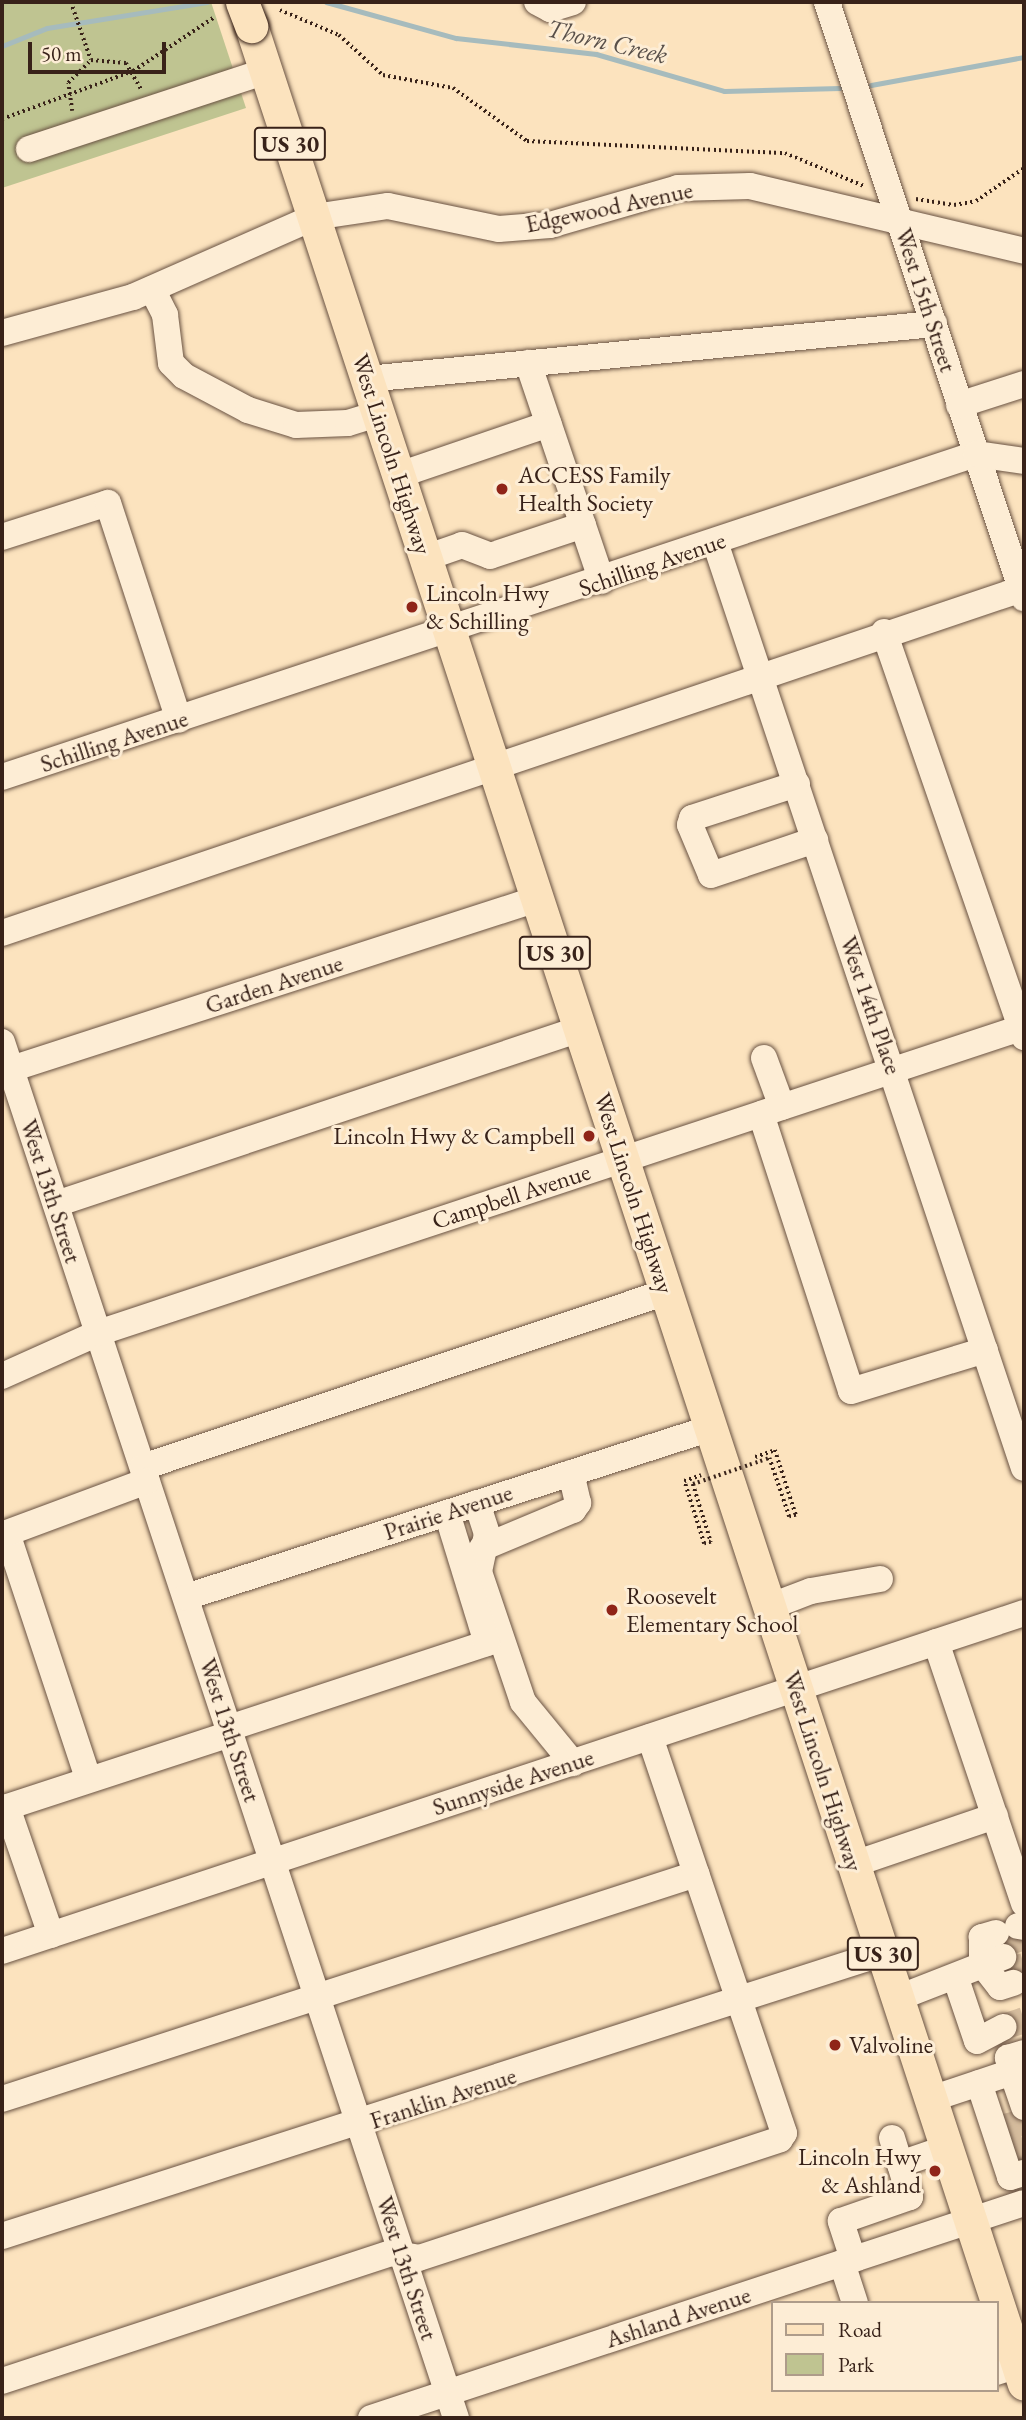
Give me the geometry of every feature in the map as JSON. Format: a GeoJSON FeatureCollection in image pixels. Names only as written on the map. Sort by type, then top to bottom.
{"type":"FeatureCollection","features":[{"type":"Feature","properties":{"kind":"main road","name":"West Lincoln Highway"},"geometry":{"type":"LineString","coordinates":[[247,14],[996,2301]]}},
{"type":"Feature","properties":{"kind":"main road","name":"West Lincoln Highway"},"geometry":{"type":"LineString","coordinates":[[998,2306],[1015,2360]]}},
{"type":"Feature","properties":{"kind":"street"},"geometry":{"type":"LineString","coordinates":[[537,2],[550,9],[573,2]]}},
{"type":"Feature","properties":{"kind":"street","name":"West 15th Street"},"geometry":{"type":"LineString","coordinates":[[827,2],[1023,593]]}},
{"type":"Feature","properties":{"kind":"street"},"geometry":{"type":"LineString","coordinates":[[29,149],[266,71]]}},
{"type":"Feature","properties":{"kind":"street","name":"Edgewood Avenue"},"geometry":{"type":"LineString","coordinates":[[2,333],[54,323],[152,289],[314,217],[388,206],[499,229],[550,225],[678,188],[750,186],[901,224],[1024,251]]}},
{"type":"Feature","properties":{"kind":"street"},"geometry":{"type":"LineString","coordinates":[[152,289],[165,315],[171,363],[196,382],[248,410],[296,425],[348,423],[378,414]]}},
{"type":"Feature","properties":{"kind":"street"},"geometry":{"type":"LineString","coordinates":[[367,379],[934,324]]}},
{"type":"Feature","properties":{"kind":"street"},"geometry":{"type":"LineString","coordinates":[[528,363],[602,581]]}},
{"type":"Feature","properties":{"kind":"street"},"geometry":{"type":"LineString","coordinates":[[959,405],[1024,384]]}},
{"type":"Feature","properties":{"kind":"street"},"geometry":{"type":"LineString","coordinates":[[398,475],[549,425]]}},
{"type":"Feature","properties":{"kind":"street","name":"Schilling Avenue"},"geometry":{"type":"LineString","coordinates":[[2,777],[450,633],[976,454],[1024,461]]}},
{"type":"Feature","properties":{"kind":"street"},"geometry":{"type":"LineString","coordinates":[[2,537],[108,503],[179,720]]}},
{"type":"Feature","properties":{"kind":"street"},"geometry":{"type":"LineString","coordinates":[[425,558],[462,545],[490,556],[583,525]]}},
{"type":"Feature","properties":{"kind":"street","name":"West 14th Place"},"geometry":{"type":"LineString","coordinates":[[715,542],[1024,1468]]}},
{"type":"Feature","properties":{"kind":"street"},"geometry":{"type":"LineString","coordinates":[[2,933],[884,632],[1023,593]]}},
{"type":"Feature","properties":{"kind":"street"},"geometry":{"type":"LineString","coordinates":[[884,632],[1023,1031]]}},
{"type":"Feature","properties":{"kind":"street"},"geometry":{"type":"LineString","coordinates":[[797,784],[692,818],[690,825],[711,875],[815,840]]}},
{"type":"Feature","properties":{"kind":"street","name":"Garden Avenue"},"geometry":{"type":"LineString","coordinates":[[11,1069],[537,899]]}},
{"type":"Feature","properties":{"kind":"street"},"geometry":{"type":"LineString","coordinates":[[56,1204],[580,1029]]}},
{"type":"Feature","properties":{"kind":"street","name":"Campbell Avenue"},"geometry":{"type":"LineString","coordinates":[[2,1376],[98,1333],[893,1070],[1023,1031]]}},
{"type":"Feature","properties":{"kind":"street","name":"West 13th Street"},"geometry":{"type":"LineString","coordinates":[[2,1042],[456,2418]]}},
{"type":"Feature","properties":{"kind":"street"},"geometry":{"type":"LineString","coordinates":[[764,1058],[771,1110],[851,1391],[985,1350]]}},
{"type":"Feature","properties":{"kind":"street"},"geometry":{"type":"LineString","coordinates":[[88,1778],[7,1533],[145,1474],[666,1292]]}},
{"type":"Feature","properties":{"kind":"street","name":"Prairie Avenue"},"geometry":{"type":"LineString","coordinates":[[186,1597],[711,1428]]}},
{"type":"Feature","properties":{"kind":"street"},"geometry":{"type":"LineString","coordinates":[[482,1548],[573,1510],[578,1503],[571,1473]]}},
{"type":"Feature","properties":{"kind":"street"},"geometry":{"type":"LineString","coordinates":[[477,1503],[487,1534],[479,1572],[523,1702],[573,1763]]}},
{"type":"Feature","properties":{"kind":"street"},"geometry":{"type":"LineString","coordinates":[[51,1935],[7,1807],[487,1643],[447,1513]]}},
{"type":"Feature","properties":{"kind":"street"},"geometry":{"type":"LineString","coordinates":[[769,1607],[811,1591],[880,1579]]}},
{"type":"Feature","properties":{"kind":"street","name":"Sunnyside Avenue"},"geometry":{"type":"LineString","coordinates":[[2,1951],[1024,1613]]}},
{"type":"Feature","properties":{"kind":"street"},"geometry":{"type":"LineString","coordinates":[[898,1998],[956,1979],[1010,1944],[995,1816],[936,1642]]}},
{"type":"Feature","properties":{"kind":"street"},"geometry":{"type":"LineString","coordinates":[[2,2381],[391,2253],[419,2258],[780,2139],[784,2133],[650,1737]]}},
{"type":"Feature","properties":{"kind":"street"},"geometry":{"type":"LineString","coordinates":[[854,1864],[995,1816]]}},
{"type":"Feature","properties":{"kind":"street"},"geometry":{"type":"LineString","coordinates":[[2,2099],[696,1874]]}},
{"type":"Feature","properties":{"kind":"street","name":"Franklin Avenue"},"geometry":{"type":"LineString","coordinates":[[2,2236],[360,2126],[883,1953]]}},
{"type":"Feature","properties":{"kind":"street"},"geometry":{"type":"LineString","coordinates":[[956,1979],[977,2041],[1008,2043]]}},
{"type":"Feature","properties":{"kind":"street"},"geometry":{"type":"LineString","coordinates":[[1008,2043],[1006,2117],[1010,2177],[1024,2173]]}},
{"type":"Feature","properties":{"kind":"street"},"geometry":{"type":"LineString","coordinates":[[1006,2117],[1008,2043]]}},
{"type":"Feature","properties":{"kind":"street"},"geometry":{"type":"LineString","coordinates":[[931,2099],[1006,2117]]}},
{"type":"Feature","properties":{"kind":"street"},"geometry":{"type":"LineString","coordinates":[[892,2138],[924,2236]]}},
{"type":"Feature","properties":{"kind":"street"},"geometry":{"type":"LineString","coordinates":[[900,2164],[947,2148]]}},
{"type":"Feature","properties":{"kind":"street"},"geometry":{"type":"LineString","coordinates":[[855,2301],[841,2221],[910,2197]]}},
{"type":"Feature","properties":{"kind":"street","name":"Ashland Avenue"},"geometry":{"type":"LineString","coordinates":[[371,2418],[1024,2203]]}},
{"type":"Feature","properties":{"kind":"path"},"geometry":{"type":"LineString","coordinates":[[71,2],[90,60]]}},
{"type":"Feature","properties":{"kind":"path"},"geometry":{"type":"LineString","coordinates":[[280,9],[339,35],[391,78],[453,88],[527,141],[785,153],[863,186]]}},
{"type":"Feature","properties":{"kind":"path"},"geometry":{"type":"LineString","coordinates":[[2,119],[133,71],[213,18]]}},
{"type":"Feature","properties":{"kind":"path"},"geometry":{"type":"LineString","coordinates":[[79,132],[66,96],[76,69],[90,60],[116,58],[133,71]]}},
{"type":"Feature","properties":{"kind":"path"},"geometry":{"type":"LineString","coordinates":[[904,195],[932,204],[976,201],[1024,168]]}},
{"type":"Feature","properties":{"kind":"path"},"geometry":{"type":"LineString","coordinates":[[703,1475],[684,1481],[704,1544],[711,1542],[693,1484],[769,1458],[789,1517],[796,1515],[775,1450],[755,1457]]}},
{"type":"Feature","properties":{"kind":"green space"},"geometry":{"type":"Polygon","coordinates":[[[2,2],[211,2],[246,108],[2,188],[2,2]]]}},
{"type":"Feature","properties":{"kind":"waterway","name":"Thorn Creek"},"geometry":{"type":"LineString","coordinates":[[2,46],[47,28],[207,2]]}},
{"type":"Feature","properties":{"kind":"waterway","name":"Thorn Creek"},"geometry":{"type":"LineString","coordinates":[[326,2],[456,38],[596,54],[724,91],[840,88]]}},
{"type":"Feature","properties":{"kind":"waterway","name":"Thorn Creek"},"geometry":{"type":"LineString","coordinates":[[871,85],[1024,57]]}},
{"type":"Feature","properties":{"kind":"tunnel"},"geometry":{"type":"LineString","coordinates":[[1000,1945],[1022,1938]]}},
{"type":"Feature","properties":{"kind":"tunnel"},"geometry":{"type":"LineString","coordinates":[[1008,1971],[1024,1966]]}},
{"type":"Feature","properties":{"kind":"tunnel"},"geometry":{"type":"LineString","coordinates":[[1003,2027],[1024,2020]]}},
{"type":"Feature","properties":{"kind":"tunnel"},"geometry":{"type":"LineString","coordinates":[[1001,2128],[1023,2122]]}},
{"type":"Feature","properties":{"kind":"tunnel"},"geometry":{"type":"LineString","coordinates":[[1007,2151],[1024,2146]]}},
{"type":"Feature","properties":{"kind":"place","name":"ACCESS Family Health Society"},"geometry":{"type":"Point","coordinates":[502,489]}},
{"type":"Feature","properties":{"kind":"place","name":"Lincoln Hwy & Schilling"},"geometry":{"type":"Point","coordinates":[412,607]}},
{"type":"Feature","properties":{"kind":"place","name":"Lincoln Hwy & Campbell"},"geometry":{"type":"Point","coordinates":[589,1136]}},
{"type":"Feature","properties":{"kind":"place","name":"Roosevelt Elementary School"},"geometry":{"type":"Point","coordinates":[612,1610]}},
{"type":"Feature","properties":{"kind":"place","name":"Valvoline"},"geometry":{"type":"Point","coordinates":[835,2045]}},
{"type":"Feature","properties":{"kind":"place","name":"Lincoln Hwy & Ashland"},"geometry":{"type":"Point","coordinates":[935,2171]}}]}
